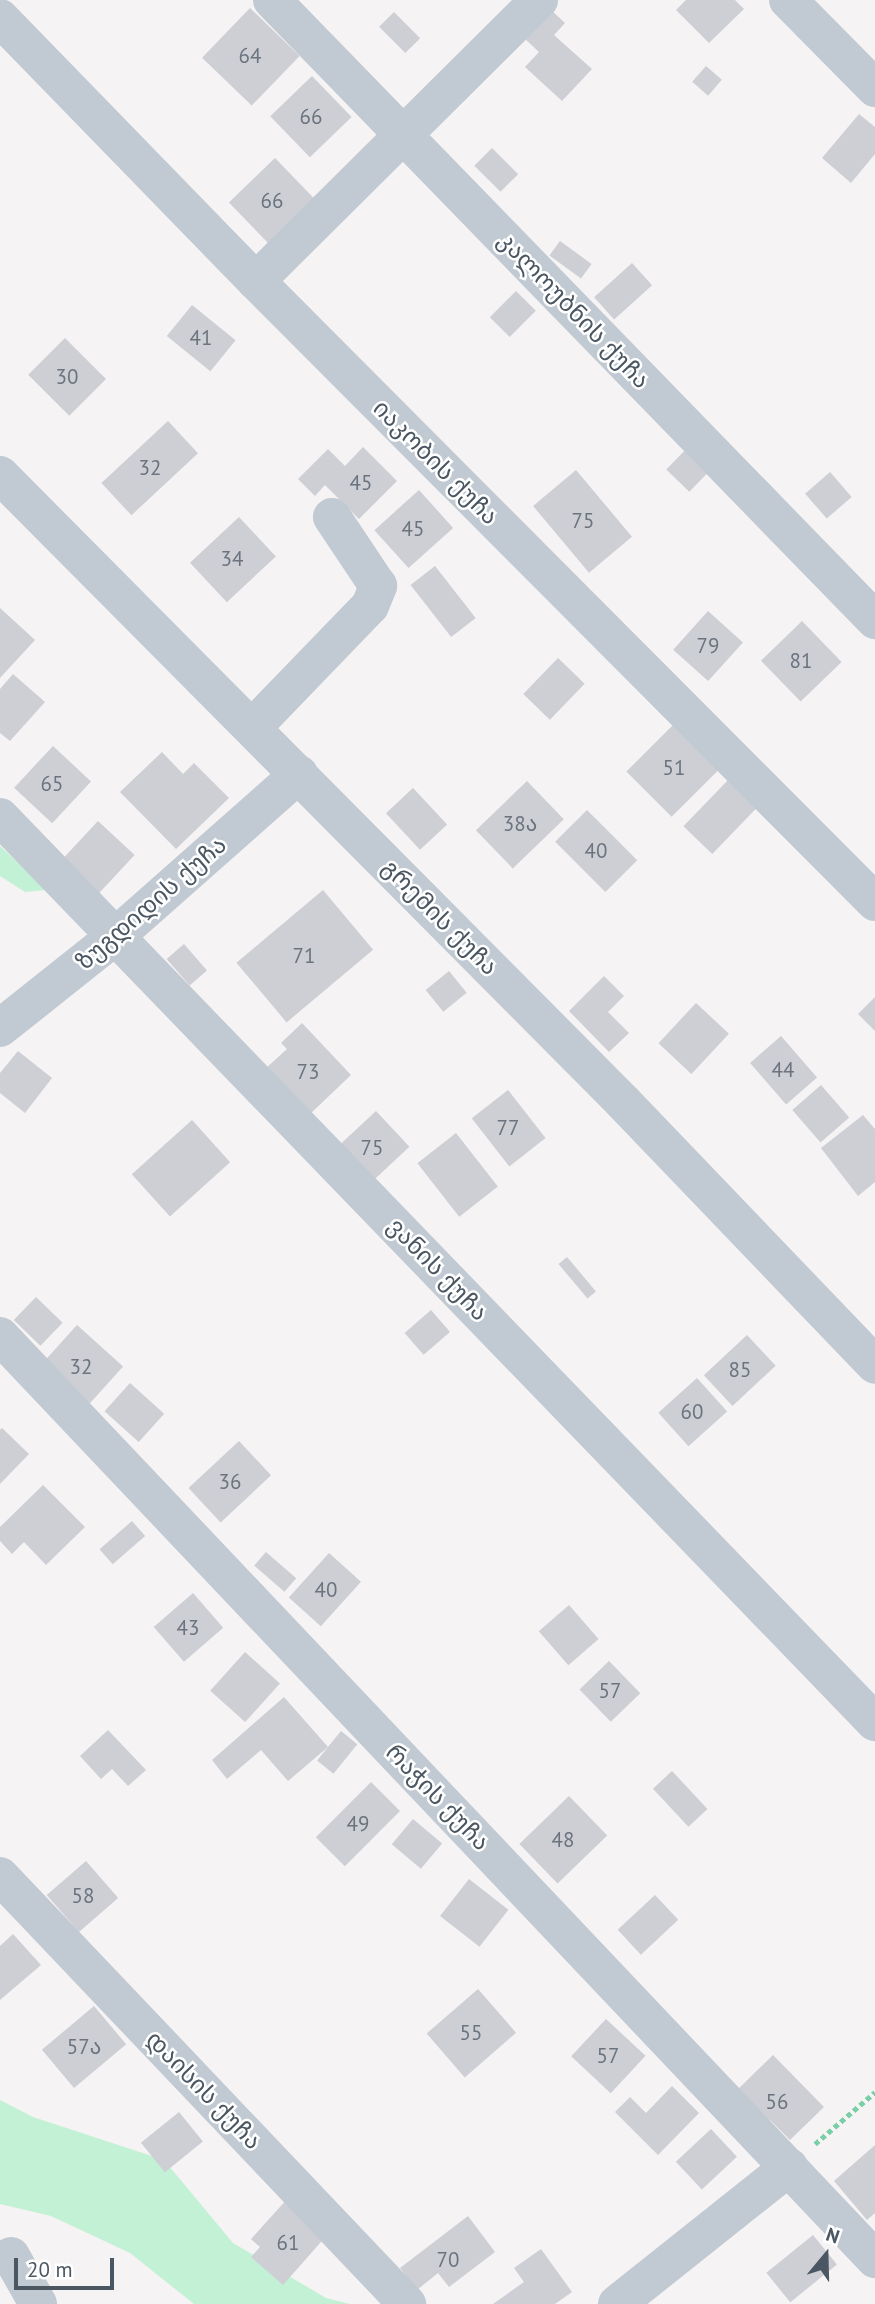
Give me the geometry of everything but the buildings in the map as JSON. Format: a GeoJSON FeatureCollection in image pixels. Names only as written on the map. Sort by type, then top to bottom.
{"type":"FeatureCollection","features":[{"type":"Feature","properties":{"kind":"street","name":"კალოუბნის ქუჩა"},"geometry":{"type":"LineString","coordinates":[[272,0],[875,620]]}},
{"type":"Feature","properties":{"kind":"street"},"geometry":{"type":"LineString","coordinates":[[256,281],[539,0]]}},
{"type":"Feature","properties":{"kind":"street"},"geometry":{"type":"LineString","coordinates":[[788,0],[875,88]]}},
{"type":"Feature","properties":{"kind":"street","name":"იაკობის ქუჩა"},"geometry":{"type":"LineString","coordinates":[[0,18],[256,281],[875,902]]}},
{"type":"Feature","properties":{"kind":"street","name":"გრემის ქუჩა"},"geometry":{"type":"LineString","coordinates":[[0,475],[253,726],[875,1365]]}},
{"type":"Feature","properties":{"kind":"street"},"geometry":{"type":"LineString","coordinates":[[253,726],[370,606],[378,586],[332,517]]}},
{"type":"Feature","properties":{"kind":"street","name":"ზუგდიდის ქუჩა"},"geometry":{"type":"LineString","coordinates":[[0,1028],[117,935],[299,774]]}},
{"type":"Feature","properties":{"kind":"street","name":"ვანის ქუჩა"},"geometry":{"type":"LineString","coordinates":[[0,817],[875,1722]]}},
{"type":"Feature","properties":{"kind":"street","name":"რაჭის ქუჩა"},"geometry":{"type":"LineString","coordinates":[[0,1336],[875,2259]]}},
{"type":"Feature","properties":{"kind":"street","name":"დაისის ქუჩა"},"geometry":{"type":"LineString","coordinates":[[0,1876],[407,2304]]}},
{"type":"Feature","properties":{"kind":"street"},"geometry":{"type":"LineString","coordinates":[[617,2304],[789,2167]]}},
{"type":"Feature","properties":{"kind":"street"},"geometry":{"type":"LineString","coordinates":[[11,2256],[38,2304]]}},
{"type":"Feature","properties":{"kind":"path"},"geometry":{"type":"LineString","coordinates":[[789,2167],[875,2092]]}},
{"type":"Feature","properties":{"kind":"green space"},"geometry":{"type":"Polygon","coordinates":[[[0,846],[47,890],[25,892],[0,876],[0,846]]]}},
{"type":"Feature","properties":{"kind":"green space"},"geometry":{"type":"Polygon","coordinates":[[[0,2100],[33,2117],[164,2160],[233,2243],[326,2298],[350,2304],[194,2304],[130,2253],[51,2216],[0,2204],[0,2100]]]}}]}
